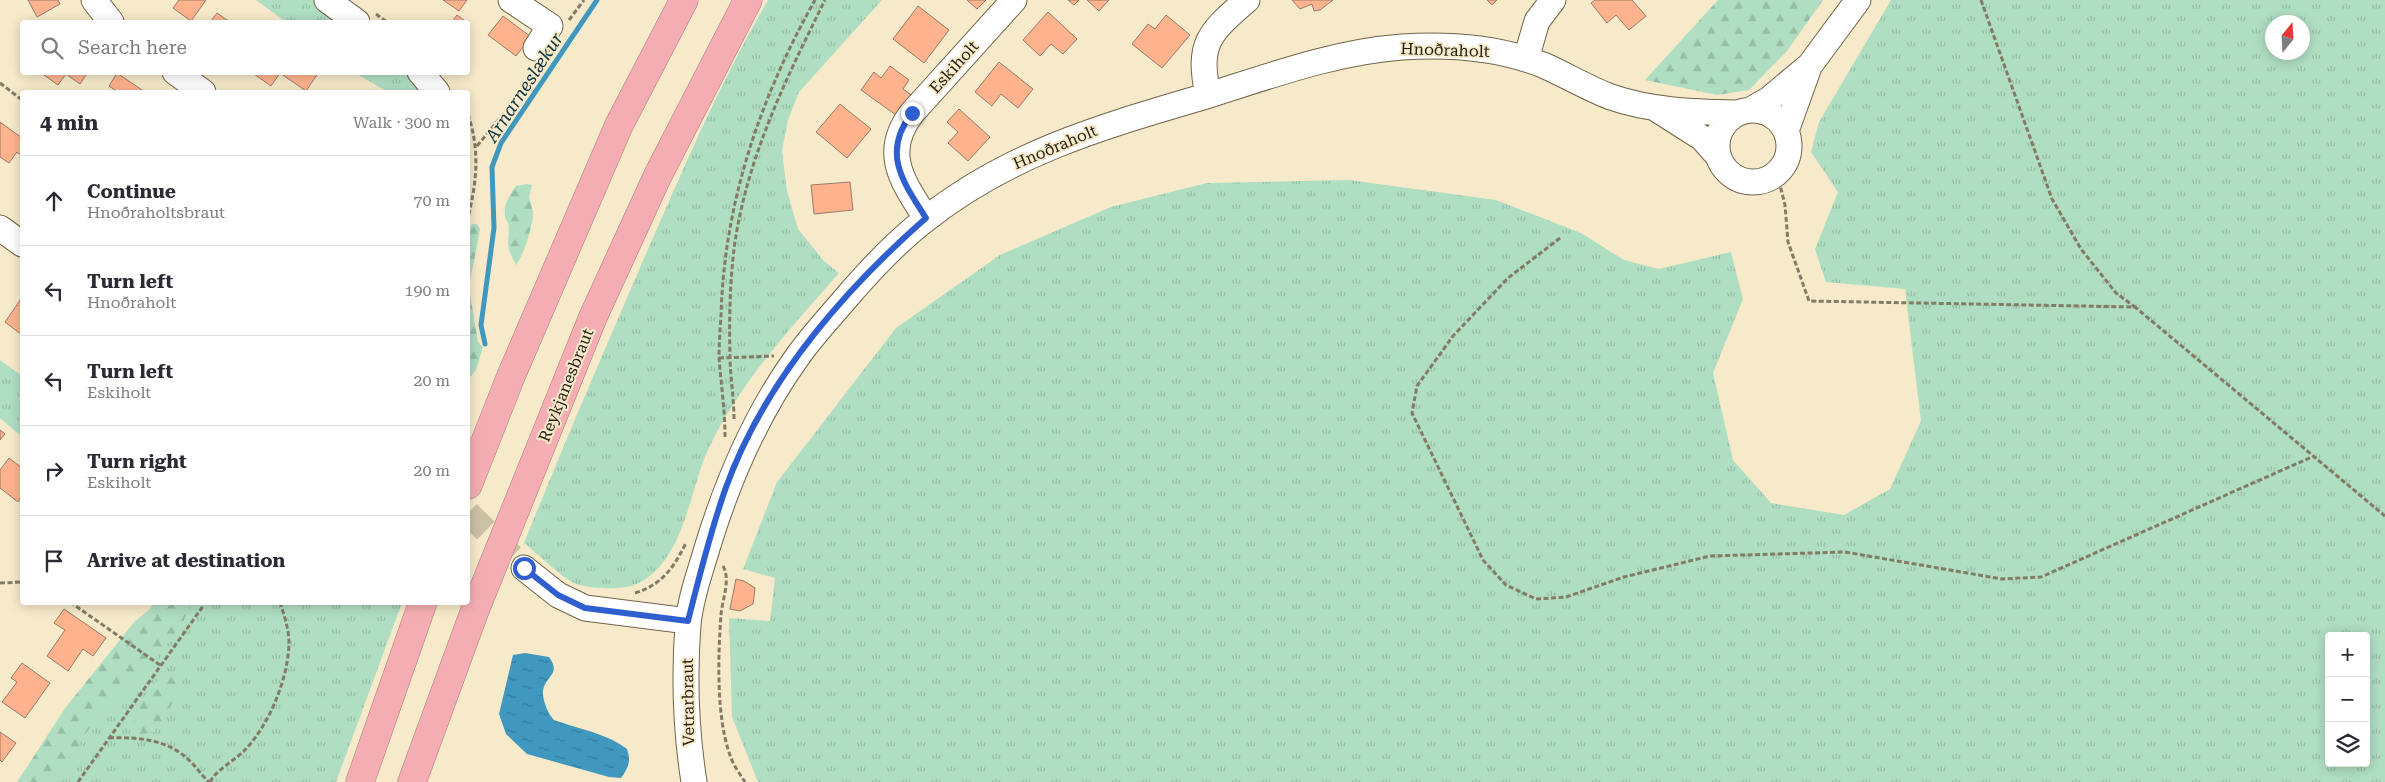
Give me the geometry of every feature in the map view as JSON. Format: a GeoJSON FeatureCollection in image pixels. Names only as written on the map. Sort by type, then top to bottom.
{"type":"FeatureCollection","features":[{"type":"Feature","properties":{"kind":"highway"},"geometry":{"type":"LineString","coordinates":[[470,479],[511,376],[619,125],[684,0]]}},
{"type":"Feature","properties":{"kind":"highway","name":"Reykjanesbraut"},"geometry":{"type":"LineString","coordinates":[[412,782],[475,610],[593,317],[658,174],[748,0]]}},
{"type":"Feature","properties":{"kind":"highway"},"geometry":{"type":"LineString","coordinates":[[360,782],[422,605]]}},
{"type":"Feature","properties":{"kind":"street"},"geometry":{"type":"LineString","coordinates":[[94,0],[109,20]]}},
{"type":"Feature","properties":{"kind":"street"},"geometry":{"type":"LineString","coordinates":[[327,0],[354,20]]}},
{"type":"Feature","properties":{"kind":"street"},"geometry":{"type":"LineString","coordinates":[[511,0],[550,26],[539,53]]}},
{"type":"Feature","properties":{"kind":"street","name":"Eskiholt"},"geometry":{"type":"LineString","coordinates":[[926,218],[904,184],[896,163],[901,130],[912,113],[1014,0]]}},
{"type":"Feature","properties":{"kind":"street"},"geometry":{"type":"LineString","coordinates":[[1208,95],[1203,67],[1206,44],[1215,29],[1246,0]]}},
{"type":"Feature","properties":{"kind":"street"},"geometry":{"type":"LineString","coordinates":[[1526,59],[1537,21],[1554,0]]}},
{"type":"Feature","properties":{"kind":"street"},"geometry":{"type":"LineString","coordinates":[[1810,65],[1786,131],[1789,150],[1783,166],[1777,173],[1763,180],[1746,181],[1730,173],[1718,156],[1717,146],[1722,127],[1744,111],[1768,100],[1810,65],[1858,0]]}},
{"type":"Feature","properties":{"kind":"street","name":"Hnoðraholt"},"geometry":{"type":"LineString","coordinates":[[688,621],[726,489],[752,430],[768,401],[801,351],[890,250],[926,218],[1005,169],[1050,146],[1101,127],[1324,60],[1405,47],[1484,50],[1526,59],[1611,97],[1656,109],[1744,111]]}},
{"type":"Feature","properties":{"kind":"street"},"geometry":{"type":"LineString","coordinates":[[179,75],[200,90]]}},
{"type":"Feature","properties":{"kind":"street"},"geometry":{"type":"LineString","coordinates":[[423,75],[435,90]]}},
{"type":"Feature","properties":{"kind":"street","name":"Hnoðraholt"},"geometry":{"type":"LineString","coordinates":[[1656,109],[1702,138],[1718,156]]}},
{"type":"Feature","properties":{"kind":"street"},"geometry":{"type":"LineString","coordinates":[[1744,111],[1772,115],[1786,131]]}},
{"type":"Feature","properties":{"kind":"street"},"geometry":{"type":"LineString","coordinates":[[0,228],[20,243]]}},
{"type":"Feature","properties":{"kind":"street"},"geometry":{"type":"LineString","coordinates":[[524,568],[558,595],[585,608],[688,621]]}},
{"type":"Feature","properties":{"kind":"street","name":"Vetrarbraut"},"geometry":{"type":"LineString","coordinates":[[688,621],[688,743],[694,782]]}},
{"type":"Feature","properties":{"kind":"path"},"geometry":{"type":"LineString","coordinates":[[568,21],[584,0]]}},
{"type":"Feature","properties":{"kind":"path"},"geometry":{"type":"LineString","coordinates":[[725,437],[720,358],[724,252],[735,198],[749,147],[765,101],[791,43],[815,0]]}},
{"type":"Feature","properties":{"kind":"path"},"geometry":{"type":"LineString","coordinates":[[734,419],[730,357],[734,249],[742,206],[760,142],[787,78],[826,0]]}},
{"type":"Feature","properties":{"kind":"path"},"geometry":{"type":"LineString","coordinates":[[1981,0],[2052,199],[2081,249],[2116,292],[2385,516]]}},
{"type":"Feature","properties":{"kind":"path"},"geometry":{"type":"LineString","coordinates":[[477,146],[509,107],[539,53]]}},
{"type":"Feature","properties":{"kind":"path"},"geometry":{"type":"LineString","coordinates":[[0,83],[20,98]]}},
{"type":"Feature","properties":{"kind":"path"},"geometry":{"type":"LineString","coordinates":[[470,121],[477,146],[476,176],[470,208]]}},
{"type":"Feature","properties":{"kind":"path"},"geometry":{"type":"LineString","coordinates":[[1777,173],[1785,205],[1788,242],[1809,301],[2134,307]]}},
{"type":"Feature","properties":{"kind":"path"},"geometry":{"type":"LineString","coordinates":[[1560,238],[1508,278],[1453,336],[1417,386],[1412,413],[1482,560],[1506,585],[1536,599],[1566,597],[1624,577],[1710,556],[1845,552],[2002,579],[2041,577],[2314,456]]}},
{"type":"Feature","properties":{"kind":"path"},"geometry":{"type":"LineString","coordinates":[[720,358],[782,355]]}},
{"type":"Feature","properties":{"kind":"path"},"geometry":{"type":"LineString","coordinates":[[0,583],[20,582]]}},
{"type":"Feature","properties":{"kind":"path"},"geometry":{"type":"LineString","coordinates":[[74,605],[160,665]]}},
{"type":"Feature","properties":{"kind":"path"},"geometry":{"type":"LineString","coordinates":[[78,782],[204,605]]}},
{"type":"Feature","properties":{"kind":"path"},"geometry":{"type":"LineString","coordinates":[[108,738],[132,738],[169,746],[191,762],[210,782],[245,750],[259,731],[274,704],[284,672],[289,644],[286,620],[281,605]]}},
{"type":"Feature","properties":{"kind":"path"},"geometry":{"type":"LineString","coordinates":[[721,614],[720,691],[723,730],[730,757],[745,782]]}},
{"type":"Feature","properties":{"kind":"green space"},"geometry":{"type":"Polygon","coordinates":[[[256,0],[313,0],[341,20],[283,20],[256,0]]]}},
{"type":"Feature","properties":{"kind":"green space"},"geometry":{"type":"Polygon","coordinates":[[[768,0],[882,0],[799,92],[788,120],[782,151],[787,191],[798,229],[824,261],[839,273],[767,358],[734,403],[707,452],[682,527],[664,562],[650,576],[628,587],[604,588],[580,585],[563,576],[524,543],[599,363],[688,158],[734,62],[768,0]]]}},
{"type":"Feature","properties":{"kind":"green space"},"geometry":{"type":"Polygon","coordinates":[[[1718,0],[1823,0],[1787,51],[1749,90],[1717,95],[1645,80],[1718,0]]]}},
{"type":"Feature","properties":{"kind":"green space"},"geometry":{"type":"Polygon","coordinates":[[[1891,0],[2385,0],[2385,782],[758,782],[732,717],[729,618],[770,621],[775,578],[743,569],[777,482],[896,328],[1000,255],[1111,207],[1207,183],[1349,180],[1496,200],[1581,233],[1624,260],[1659,269],[1731,252],[1743,299],[1713,373],[1733,460],[1771,503],[1844,515],[1890,489],[1921,421],[1905,289],[1826,282],[1815,249],[1838,192],[1811,152],[1819,122],[1891,0]]]}},
{"type":"Feature","properties":{"kind":"green space"},"geometry":{"type":"Polygon","coordinates":[[[358,75],[414,75],[427,90],[385,90],[358,75]]]}},
{"type":"Feature","properties":{"kind":"green space"},"geometry":{"type":"Polygon","coordinates":[[[532,185],[529,197],[533,217],[525,248],[516,265],[508,246],[509,227],[505,217],[505,208],[509,196],[516,186],[532,185]]]}},
{"type":"Feature","properties":{"kind":"green space"},"geometry":{"type":"Polygon","coordinates":[[[472,224],[477,224],[480,229],[470,282],[470,228],[472,224]]]}},
{"type":"Feature","properties":{"kind":"green space"},"geometry":{"type":"Polygon","coordinates":[[[470,293],[478,342],[483,347],[476,370],[470,378],[470,293]]]}},
{"type":"Feature","properties":{"kind":"green space"},"geometry":{"type":"Polygon","coordinates":[[[0,360],[20,375],[20,435],[0,418],[0,360]]]}},
{"type":"Feature","properties":{"kind":"green space"},"geometry":{"type":"Polygon","coordinates":[[[153,605],[190,605],[183,622],[146,672],[94,722],[52,782],[17,782],[66,707],[135,621],[153,605]]]}},
{"type":"Feature","properties":{"kind":"green space"},"geometry":{"type":"Polygon","coordinates":[[[167,605],[401,605],[336,782],[34,782],[167,605]]]}},
{"type":"Feature","properties":{"kind":"green space"},"geometry":{"type":"Polygon","coordinates":[[[173,673],[182,676],[183,687],[154,732],[138,735],[131,727],[140,706],[162,674],[173,673]]]}},
{"type":"Feature","properties":{"kind":"water"},"geometry":{"type":"Polygon","coordinates":[[[525,653],[549,657],[553,663],[553,672],[545,684],[543,695],[550,715],[554,720],[606,737],[627,749],[628,764],[621,778],[609,777],[527,754],[506,734],[499,714],[513,655],[525,653]]]}},
{"type":"Feature","properties":{"kind":"building"},"geometry":{"type":"Polygon","coordinates":[[[28,0],[58,0],[60,4],[37,17],[28,0]]]}},
{"type":"Feature","properties":{"kind":"building"},"geometry":{"type":"Polygon","coordinates":[[[179,0],[206,0],[192,20],[173,8],[179,0]]]}},
{"type":"Feature","properties":{"kind":"building"},"geometry":{"type":"Polygon","coordinates":[[[443,0],[467,0],[459,11],[443,0]]]}},
{"type":"Feature","properties":{"kind":"building"},"geometry":{"type":"Polygon","coordinates":[[[967,0],[986,0],[977,9],[967,0]]]}},
{"type":"Feature","properties":{"kind":"building"},"geometry":{"type":"Polygon","coordinates":[[[1068,0],[1079,0],[1074,5],[1068,0]]]}},
{"type":"Feature","properties":{"kind":"building"},"geometry":{"type":"Polygon","coordinates":[[[1087,0],[1109,0],[1099,11],[1087,0]]]}},
{"type":"Feature","properties":{"kind":"building"},"geometry":{"type":"Polygon","coordinates":[[[1292,0],[1333,0],[1320,10],[1314,11],[1312,4],[1300,9],[1292,0]]]}},
{"type":"Feature","properties":{"kind":"building"},"geometry":{"type":"Polygon","coordinates":[[[1487,0],[1497,0],[1492,5],[1487,0]]]}},
{"type":"Feature","properties":{"kind":"building"},"geometry":{"type":"Polygon","coordinates":[[[1595,0],[1632,0],[1646,16],[1629,30],[1616,15],[1607,23],[1591,3],[1595,0]]]}},
{"type":"Feature","properties":{"kind":"building"},"geometry":{"type":"Polygon","coordinates":[[[918,6],[949,30],[924,63],[893,39],[918,6]]]}},
{"type":"Feature","properties":{"kind":"building"},"geometry":{"type":"Polygon","coordinates":[[[1048,12],[1077,39],[1063,54],[1051,44],[1040,56],[1023,40],[1048,12]]]}},
{"type":"Feature","properties":{"kind":"building"},"geometry":{"type":"Polygon","coordinates":[[[217,13],[227,20],[212,20],[217,13]]]}},
{"type":"Feature","properties":{"kind":"building"},"geometry":{"type":"Polygon","coordinates":[[[457,15],[464,20],[453,20],[457,15]]]}},
{"type":"Feature","properties":{"kind":"building"},"geometry":{"type":"Polygon","coordinates":[[[1166,15],[1190,35],[1162,68],[1132,44],[1148,24],[1155,29],[1166,15]]]}},
{"type":"Feature","properties":{"kind":"building"},"geometry":{"type":"Polygon","coordinates":[[[503,16],[531,37],[516,56],[488,35],[503,16]]]}},
{"type":"Feature","properties":{"kind":"building"},"geometry":{"type":"Polygon","coordinates":[[[999,62],[1033,89],[1018,108],[1001,94],[992,106],[975,92],[999,62]]]}},
{"type":"Feature","properties":{"kind":"building"},"geometry":{"type":"Polygon","coordinates":[[[890,66],[909,80],[903,89],[911,95],[896,115],[861,90],[874,72],[881,78],[890,66]]]}},
{"type":"Feature","properties":{"kind":"building"},"geometry":{"type":"Polygon","coordinates":[[[44,75],[65,75],[58,85],[44,75]]]}},
{"type":"Feature","properties":{"kind":"building"},"geometry":{"type":"Polygon","coordinates":[[[67,75],[86,75],[80,84],[67,75]]]}},
{"type":"Feature","properties":{"kind":"building"},"geometry":{"type":"Polygon","coordinates":[[[116,75],[120,75],[142,90],[115,90],[109,86],[116,75]]]}},
{"type":"Feature","properties":{"kind":"building"},"geometry":{"type":"Polygon","coordinates":[[[255,75],[279,75],[271,86],[255,75]]]}},
{"type":"Feature","properties":{"kind":"building"},"geometry":{"type":"Polygon","coordinates":[[[283,75],[317,75],[307,90],[283,75]]]}},
{"type":"Feature","properties":{"kind":"building"},"geometry":{"type":"Polygon","coordinates":[[[840,104],[871,129],[847,158],[816,132],[840,104]]]}},
{"type":"Feature","properties":{"kind":"building"},"geometry":{"type":"Polygon","coordinates":[[[959,109],[990,137],[968,161],[948,143],[958,132],[947,122],[959,109]]]}},
{"type":"Feature","properties":{"kind":"building"},"geometry":{"type":"Polygon","coordinates":[[[0,122],[20,137],[20,154],[17,152],[9,163],[0,157],[0,122]]]}},
{"type":"Feature","properties":{"kind":"building"},"geometry":{"type":"Polygon","coordinates":[[[850,182],[853,210],[814,214],[811,185],[850,182]]]}},
{"type":"Feature","properties":{"kind":"building"},"geometry":{"type":"Polygon","coordinates":[[[20,300],[20,333],[5,322],[20,300]]]}},
{"type":"Feature","properties":{"kind":"building"},"geometry":{"type":"Polygon","coordinates":[[[0,430],[5,434],[0,440],[0,430]]]}},
{"type":"Feature","properties":{"kind":"building"},"geometry":{"type":"Polygon","coordinates":[[[9,458],[20,466],[20,498],[18,502],[0,488],[0,470],[9,458]]]}},
{"type":"Feature","properties":{"kind":"building"},"geometry":{"type":"Polygon","coordinates":[[[736,579],[744,581],[755,588],[753,604],[740,611],[730,609],[736,579]]]}},
{"type":"Feature","properties":{"kind":"building"},"geometry":{"type":"Polygon","coordinates":[[[64,609],[106,638],[93,656],[83,649],[68,671],[47,656],[65,630],[54,623],[64,609]]]}},
{"type":"Feature","properties":{"kind":"building"},"geometry":{"type":"Polygon","coordinates":[[[22,663],[50,683],[25,718],[2,702],[17,682],[11,678],[22,663]]]}},
{"type":"Feature","properties":{"kind":"building"},"geometry":{"type":"Polygon","coordinates":[[[0,732],[16,743],[2,762],[0,760],[0,732]]]}},
{"type":"Feature","properties":{"kind":"waterway","name":"Arnarneslækur"},"geometry":{"type":"LineString","coordinates":[[485,344],[481,325],[494,228],[492,167],[501,143],[597,0]]}},
{"type":"Feature","properties":{"kind":"tunnel"},"geometry":{"type":"LineString","coordinates":[[470,515],[524,568]]}},
{"type":"Feature","properties":{"kind":"route"},"geometry":{"type":"LineString","coordinates":[[524,568],[558,595],[571,603],[585,608],[688,621],[702,565],[726,489],[752,430],[768,401],[801,351],[861,281],[890,250],[926,218],[904,184],[896,163],[901,130],[912,113]]}}]}
